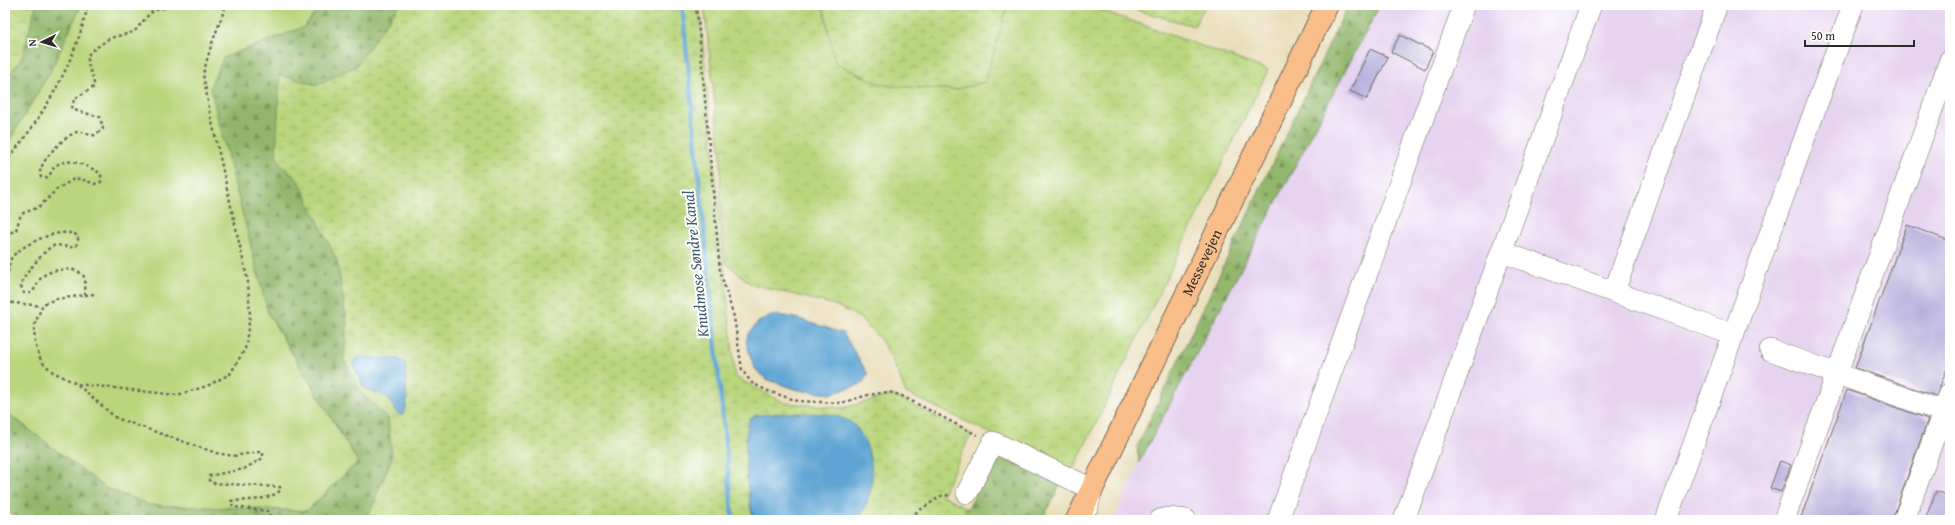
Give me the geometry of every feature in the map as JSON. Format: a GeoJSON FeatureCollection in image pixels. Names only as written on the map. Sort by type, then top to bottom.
{"type":"FeatureCollection","features":[{"type":"Feature","properties":{"kind":"main road","name":"Messevejen"},"geometry":{"type":"LineString","coordinates":[[1077,520],[1327,5]]}},
{"type":"Feature","properties":{"kind":"lane"},"geometry":{"type":"LineString","coordinates":[[1278,520],[1464,5]]}},
{"type":"Feature","properties":{"kind":"lane"},"geometry":{"type":"LineString","coordinates":[[1404,520],[1592,5]]}},
{"type":"Feature","properties":{"kind":"lane"},"geometry":{"type":"LineString","coordinates":[[1614,292],[1717,5]]}},
{"type":"Feature","properties":{"kind":"lane"},"geometry":{"type":"LineString","coordinates":[[1666,520],[1853,5]]}},
{"type":"Feature","properties":{"kind":"lane"},"geometry":{"type":"LineString","coordinates":[[1784,520],[1950,60]]}},
{"type":"Feature","properties":{"kind":"lane"},"geometry":{"type":"LineString","coordinates":[[1502,252],[1734,335]]}},
{"type":"Feature","properties":{"kind":"lane"},"geometry":{"type":"LineString","coordinates":[[1770,350],[1837,374],[1948,406],[1904,520]]}},
{"type":"Feature","properties":{"kind":"lane"},"geometry":{"type":"LineString","coordinates":[[967,493],[993,442],[1092,489],[1084,520]]}},
{"type":"Feature","properties":{"kind":"lane"},"geometry":{"type":"LineString","coordinates":[[1160,520],[1168,518],[1186,520]]}},
{"type":"Feature","properties":{"kind":"path"},"geometry":{"type":"LineString","coordinates":[[5,162],[27,137],[57,86],[82,29],[88,5]]}},
{"type":"Feature","properties":{"kind":"path"},"geometry":{"type":"LineString","coordinates":[[5,236],[16,230],[21,214],[39,207],[57,189],[71,180],[81,179],[95,184],[101,182],[100,173],[82,163],[71,162],[57,165],[46,178],[41,177],[39,172],[40,167],[52,151],[73,134],[79,132],[96,135],[103,129],[100,118],[72,108],[74,99],[94,87],[87,62],[90,52],[110,38],[134,32],[150,13],[159,9],[177,5]]}},
{"type":"Feature","properties":{"kind":"path"},"geometry":{"type":"LineString","coordinates":[[77,384],[177,395],[207,386],[230,374],[246,349],[250,316],[248,282],[210,113],[203,74],[211,46],[226,5]]}},
{"type":"Feature","properties":{"kind":"path"},"geometry":{"type":"LineString","coordinates":[[695,5],[698,19],[720,271],[734,317],[742,370],[752,383],[768,391],[798,400],[841,403],[868,395],[888,392],[900,395],[971,433],[993,442]]}},
{"type":"Feature","properties":{"kind":"path"},"geometry":{"type":"LineString","coordinates":[[5,277],[13,257],[26,246],[44,237],[68,232],[78,236],[76,246],[72,247],[59,245],[51,247],[43,253],[21,284],[22,289],[24,293],[33,292],[38,280],[49,272],[74,270],[83,275],[85,279],[85,295]]}},
{"type":"Feature","properties":{"kind":"path"},"geometry":{"type":"LineString","coordinates":[[94,294],[56,299],[43,304],[34,326],[35,344],[41,360],[53,372],[77,384],[116,418],[216,453],[233,456],[259,452],[263,453],[263,458],[244,468],[209,476],[208,479],[212,483],[280,487],[281,490],[268,497],[231,501],[233,507],[268,511],[270,514],[268,518],[254,520]]}},
{"type":"Feature","properties":{"kind":"path"},"geometry":{"type":"LineString","coordinates":[[5,302],[42,306]]}},
{"type":"Feature","properties":{"kind":"path"},"geometry":{"type":"LineString","coordinates":[[905,520],[941,496],[967,493]]}},
{"type":"Feature","properties":{"kind":"shaded area"},"geometry":{"type":"Polygon","coordinates":[[[1380,5],[1950,5],[1950,520],[1114,520],[1139,463],[1380,5]]]}},
{"type":"Feature","properties":{"kind":"green space"},"geometry":{"type":"Polygon","coordinates":[[[5,5],[36,5],[22,58],[5,80],[5,5]]]}},
{"type":"Feature","properties":{"kind":"green space"},"geometry":{"type":"Polygon","coordinates":[[[36,5],[81,5],[51,70],[5,148],[5,80],[22,58],[36,5]]]}},
{"type":"Feature","properties":{"kind":"green space"},"geometry":{"type":"Polygon","coordinates":[[[81,5],[322,5],[304,27],[223,58],[268,313],[358,462],[307,511],[150,505],[105,488],[5,411],[5,148],[51,70],[81,5]]]}},
{"type":"Feature","properties":{"kind":"green space"},"geometry":{"type":"Polygon","coordinates":[[[322,5],[399,5],[356,66],[317,86],[280,75],[281,164],[299,181],[337,261],[347,323],[344,360],[362,394],[388,418],[392,457],[367,520],[23,520],[5,511],[5,411],[105,488],[150,505],[307,511],[358,462],[268,313],[210,87],[223,58],[304,27],[322,5]]]}},
{"type":"Feature","properties":{"kind":"green space"},"geometry":{"type":"Polygon","coordinates":[[[399,5],[699,5],[735,377],[785,403],[843,408],[892,395],[971,434],[942,495],[967,508],[960,520],[858,520],[862,514],[870,492],[872,477],[847,420],[828,415],[789,413],[746,439],[750,507],[754,520],[367,520],[392,457],[388,418],[362,394],[344,360],[347,323],[337,261],[299,181],[281,164],[276,155],[280,75],[317,85],[356,66],[399,5]],[[358,374],[363,387],[386,396],[399,415],[407,406],[358,374]]]}},
{"type":"Feature","properties":{"kind":"green space"},"geometry":{"type":"Polygon","coordinates":[[[704,5],[823,5],[835,63],[877,83],[891,86],[954,90],[985,82],[1008,5],[1087,5],[1268,70],[1072,472],[906,393],[891,357],[881,340],[859,317],[835,305],[751,284],[726,263],[720,197],[721,156],[704,5]]]}},
{"type":"Feature","properties":{"kind":"green space"},"geometry":{"type":"Polygon","coordinates":[[[823,5],[1008,5],[986,82],[954,90],[891,86],[877,83],[835,63],[823,5]]]}},
{"type":"Feature","properties":{"kind":"green space"},"geometry":{"type":"Polygon","coordinates":[[[1117,5],[1206,5],[1194,26],[1117,5]]]}},
{"type":"Feature","properties":{"kind":"green space"},"geometry":{"type":"Polygon","coordinates":[[[1348,5],[1380,5],[1139,463],[1137,447],[1348,5]]]}},
{"type":"Feature","properties":{"kind":"green space"},"geometry":{"type":"Polygon","coordinates":[[[1010,455],[1063,480],[1042,520],[962,520],[995,458],[1010,455]]]}},
{"type":"Feature","properties":{"kind":"water"},"geometry":{"type":"Polygon","coordinates":[[[778,315],[796,318],[843,333],[868,374],[862,384],[830,394],[797,390],[766,379],[754,368],[746,342],[748,334],[758,322],[771,316],[778,315]]]}},
{"type":"Feature","properties":{"kind":"water"},"geometry":{"type":"Polygon","coordinates":[[[360,357],[398,359],[405,363],[407,401],[403,415],[399,415],[386,396],[367,390],[363,387],[358,374],[353,367],[354,361],[360,357]]]}},
{"type":"Feature","properties":{"kind":"water"},"geometry":{"type":"Polygon","coordinates":[[[789,413],[833,415],[840,417],[853,424],[863,437],[871,461],[872,477],[868,499],[858,520],[754,520],[749,497],[746,470],[746,443],[749,420],[756,415],[789,413]]]}},
{"type":"Feature","properties":{"kind":"building"},"geometry":{"type":"Polygon","coordinates":[[[1400,35],[1433,51],[1425,69],[1391,52],[1400,35]]]}},
{"type":"Feature","properties":{"kind":"building"},"geometry":{"type":"Polygon","coordinates":[[[1370,49],[1388,57],[1367,99],[1350,91],[1370,49]]]}},
{"type":"Feature","properties":{"kind":"building"},"geometry":{"type":"Polygon","coordinates":[[[1907,225],[1950,241],[1950,361],[1936,396],[1855,368],[1907,225]]]}},
{"type":"Feature","properties":{"kind":"building"},"geometry":{"type":"Polygon","coordinates":[[[1847,390],[1928,419],[1892,520],[1800,520],[1847,390]]]}},
{"type":"Feature","properties":{"kind":"building"},"geometry":{"type":"Polygon","coordinates":[[[1780,461],[1791,465],[1781,492],[1770,488],[1780,461]]]}},
{"type":"Feature","properties":{"kind":"building"},"geometry":{"type":"Polygon","coordinates":[[[1936,491],[1950,496],[1950,520],[1925,520],[1936,491]]]}},
{"type":"Feature","properties":{"kind":"waterway","name":"Knudmose Søndre Kanal"},"geometry":{"type":"LineString","coordinates":[[682,5],[733,520]]}}]}
